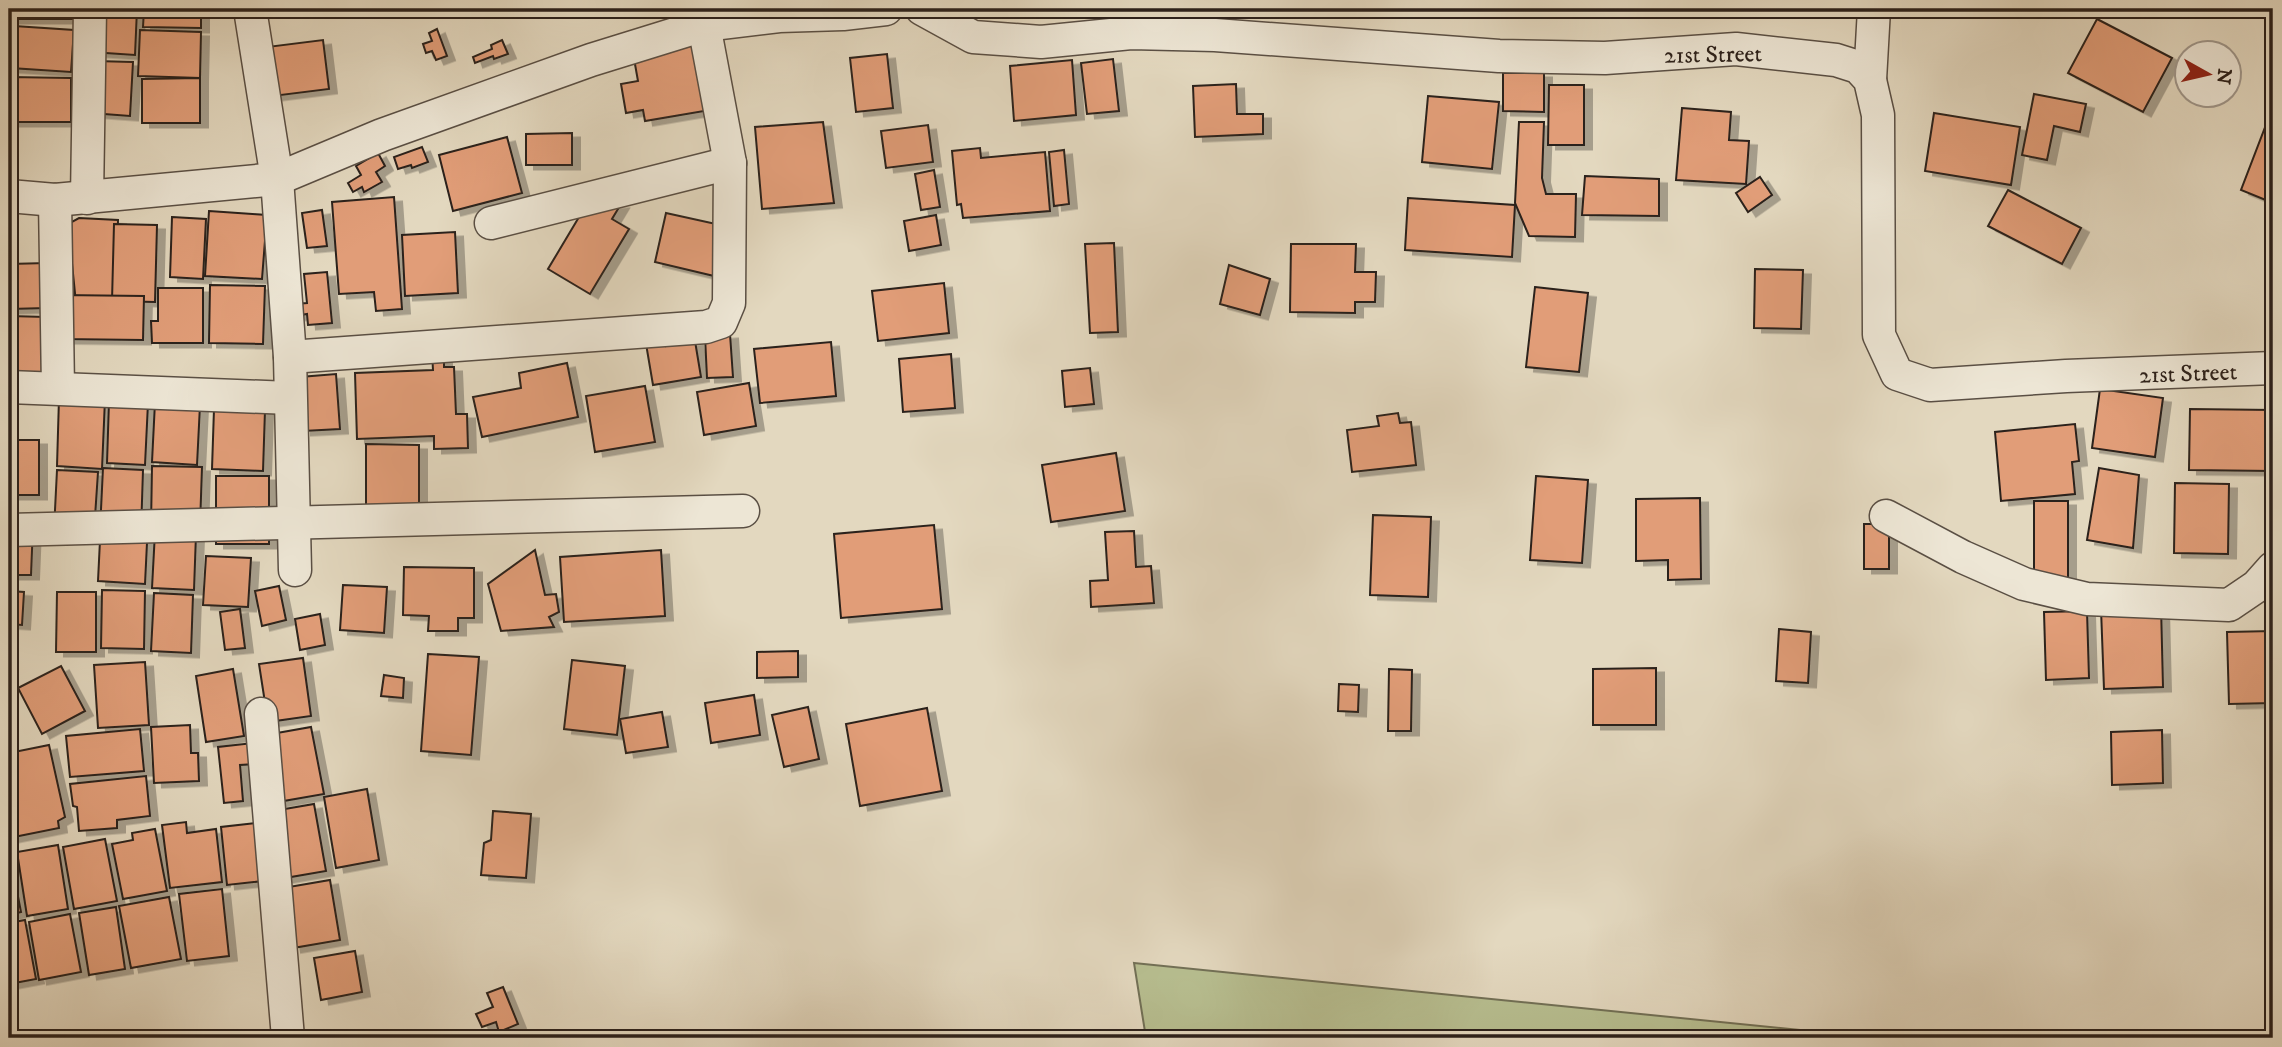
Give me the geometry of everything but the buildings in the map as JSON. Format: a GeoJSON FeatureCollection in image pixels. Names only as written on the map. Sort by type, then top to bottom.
{"type":"FeatureCollection","features":[{"type":"Feature","properties":{"kind":"street"},"geometry":{"type":"LineString","coordinates":[[87,198],[90,9]]}},
{"type":"Feature","properties":{"kind":"street"},"geometry":{"type":"LineString","coordinates":[[250,9],[277,179],[290,357],[295,570]]}},
{"type":"Feature","properties":{"kind":"street"},"geometry":{"type":"LineString","coordinates":[[9,196],[55,201],[277,179],[383,135],[591,60],[704,24],[886,9]]}},
{"type":"Feature","properties":{"kind":"street","name":"21st Street"},"geometry":{"type":"LineString","coordinates":[[922,9],[973,37],[1041,42],[1131,33],[1203,34],[1499,56],[1605,58],[1736,49],[1836,60],[1858,66],[1870,80],[1878,115],[1879,335],[1897,374],[1930,385],[2066,376],[2273,368]]}},
{"type":"Feature","properties":{"kind":"street"},"geometry":{"type":"LineString","coordinates":[[1870,80],[1874,9]]}},
{"type":"Feature","properties":{"kind":"street"},"geometry":{"type":"LineString","coordinates":[[290,357],[706,327],[720,323],[729,303],[730,163],[704,24]]}},
{"type":"Feature","properties":{"kind":"street"},"geometry":{"type":"LineString","coordinates":[[491,223],[730,163]]}},
{"type":"Feature","properties":{"kind":"street"},"geometry":{"type":"LineString","coordinates":[[55,201],[58,388]]}},
{"type":"Feature","properties":{"kind":"street"},"geometry":{"type":"LineString","coordinates":[[9,387],[290,398]]}},
{"type":"Feature","properties":{"kind":"street"},"geometry":{"type":"LineString","coordinates":[[9,530],[743,511]]}},
{"type":"Feature","properties":{"kind":"street"},"geometry":{"type":"LineString","coordinates":[[1886,516],[1963,557],[2024,584],[2087,599],[2229,605],[2257,586],[2273,568]]}},
{"type":"Feature","properties":{"kind":"street"},"geometry":{"type":"LineString","coordinates":[[261,714],[288,1038]]}},
{"type":"Feature","properties":{"kind":"green space"},"geometry":{"type":"Polygon","coordinates":[[[1134,963],[1879,1038],[1146,1038],[1134,963]]]}}]}
